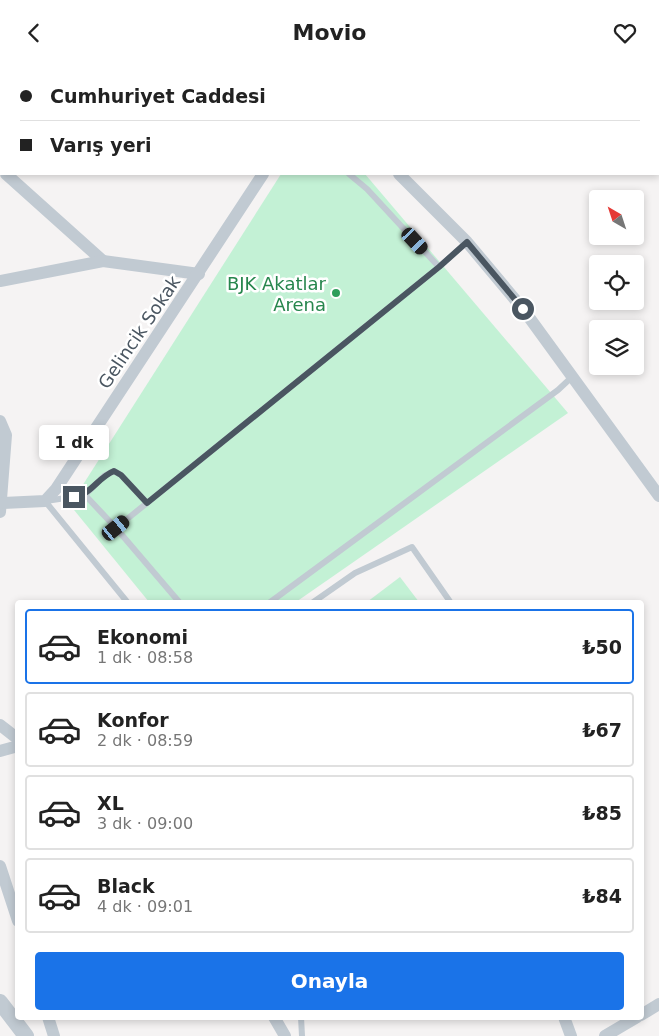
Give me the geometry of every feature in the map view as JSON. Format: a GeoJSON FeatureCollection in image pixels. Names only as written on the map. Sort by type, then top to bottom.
{"type":"FeatureCollection","features":[{"type":"Feature","properties":{"kind":"street"},"geometry":{"type":"LineString","coordinates":[[7,175],[103,261]]}},
{"type":"Feature","properties":{"kind":"street","name":"Gelincik Sokak"},"geometry":{"type":"LineString","coordinates":[[45,501],[56,489],[199,274],[261,175]]}},
{"type":"Feature","properties":{"kind":"street"},"geometry":{"type":"LineString","coordinates":[[400,175],[467,242],[523,309],[659,497]]}},
{"type":"Feature","properties":{"kind":"street"},"geometry":{"type":"LineString","coordinates":[[0,281],[103,261],[199,274]]}},
{"type":"Feature","properties":{"kind":"street"},"geometry":{"type":"LineString","coordinates":[[0,421],[6,435],[1,507],[45,501]]}},
{"type":"Feature","properties":{"kind":"street"},"geometry":{"type":"LineString","coordinates":[[0,725],[15,737]]}},
{"type":"Feature","properties":{"kind":"street"},"geometry":{"type":"LineString","coordinates":[[0,751],[15,747]]}},
{"type":"Feature","properties":{"kind":"street"},"geometry":{"type":"LineString","coordinates":[[0,866],[15,912]]}},
{"type":"Feature","properties":{"kind":"street"},"geometry":{"type":"LineString","coordinates":[[0,1002],[26,1036]]}},
{"type":"Feature","properties":{"kind":"street"},"geometry":{"type":"LineString","coordinates":[[644,1013],[659,1004]]}},
{"type":"Feature","properties":{"kind":"street"},"geometry":{"type":"LineString","coordinates":[[49,1020],[54,1036]]}},
{"type":"Feature","properties":{"kind":"street"},"geometry":{"type":"LineString","coordinates":[[276,1020],[285,1036]]}},
{"type":"Feature","properties":{"kind":"street"},"geometry":{"type":"LineString","coordinates":[[565,1020],[571,1036]]}},
{"type":"Feature","properties":{"kind":"street"},"geometry":{"type":"LineString","coordinates":[[605,1036],[632,1020]]}},
{"type":"Feature","properties":{"kind":"lane"},"geometry":{"type":"LineString","coordinates":[[350,175],[367,189],[439,267]]}},
{"type":"Feature","properties":{"kind":"lane"},"geometry":{"type":"LineString","coordinates":[[116,528],[439,267],[467,242]]}},
{"type":"Feature","properties":{"kind":"lane"},"geometry":{"type":"LineString","coordinates":[[273,600],[558,390],[572,376]]}},
{"type":"Feature","properties":{"kind":"lane"},"geometry":{"type":"LineString","coordinates":[[45,501],[85,495],[104,475],[114,471],[121,475],[147,503]]}},
{"type":"Feature","properties":{"kind":"lane"},"geometry":{"type":"LineString","coordinates":[[85,495],[177,600]]}},
{"type":"Feature","properties":{"kind":"lane"},"geometry":{"type":"LineString","coordinates":[[45,501],[126,600]]}},
{"type":"Feature","properties":{"kind":"lane"},"geometry":{"type":"LineString","coordinates":[[316,600],[355,573],[412,547],[449,600]]}},
{"type":"Feature","properties":{"kind":"lane"},"geometry":{"type":"LineString","coordinates":[[301,1020],[302,1036]]}},
{"type":"Feature","properties":{"kind":"green space","name":"BJK Akatlar Arena"},"geometry":{"type":"Polygon","coordinates":[[[280,175],[366,175],[568,413],[299,600],[147,600],[70,505],[280,175]]]}},
{"type":"Feature","properties":{"kind":"green space"},"geometry":{"type":"Polygon","coordinates":[[[400,577],[417,600],[370,600],[400,577]]]}},
{"type":"Feature","properties":{"kind":"place","name":"BJK Akatlar Arena"},"geometry":{"type":"Point","coordinates":[336,293]}},
{"type":"Feature","properties":{"kind":"route"},"geometry":{"type":"LineString","coordinates":[[74,497],[85,495],[104,475],[114,471],[121,475],[147,503],[439,267],[467,242],[523,309]]}}]}
